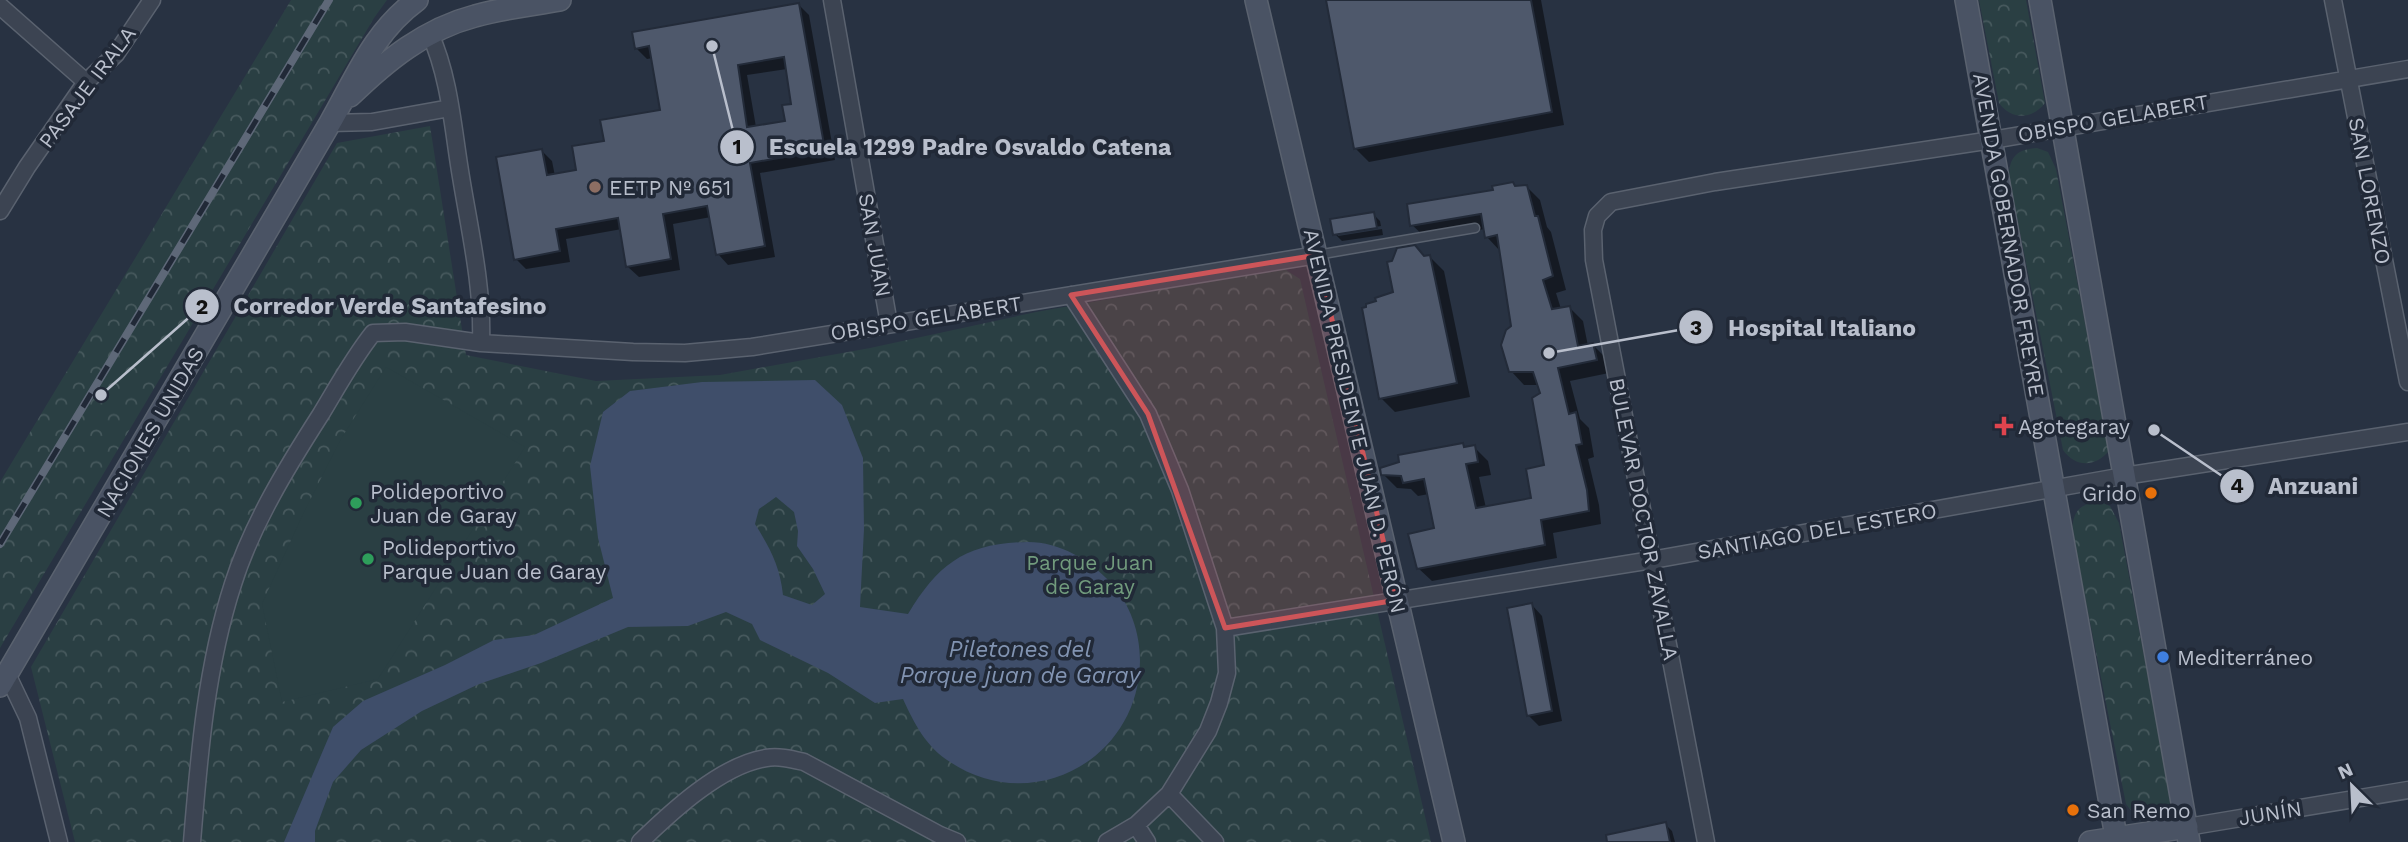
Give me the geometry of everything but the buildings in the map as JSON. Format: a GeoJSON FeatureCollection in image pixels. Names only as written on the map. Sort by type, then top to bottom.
{"type":"FeatureCollection","features":[{"type":"Feature","properties":{"kind":"street","name":"PASAJE IRALA"},"geometry":{"type":"LineString","coordinates":[[0,211],[27,166],[86,82],[116,54],[152,0]]}},
{"type":"Feature","properties":{"kind":"street"},"geometry":{"type":"LineString","coordinates":[[336,114],[360,64],[372,47],[417,0]]}},
{"type":"Feature","properties":{"kind":"street"},"geometry":{"type":"LineString","coordinates":[[336,114],[387,61],[430,34],[476,15],[560,0]]}},
{"type":"Feature","properties":{"kind":"street","name":"SAN JUAN"},"geometry":{"type":"LineString","coordinates":[[832,0],[888,324]]}},
{"type":"Feature","properties":{"kind":"street","name":"AVENIDA PRESIDENTE JUAN D. PERÓN"},"geometry":{"type":"LineString","coordinates":[[1256,0],[1454,842]]}},
{"type":"Feature","properties":{"kind":"street","name":"AVENIDA GOBERNADOR FREYRE"},"geometry":{"type":"LineString","coordinates":[[1966,0],[2117,840]]}},
{"type":"Feature","properties":{"kind":"street"},"geometry":{"type":"LineString","coordinates":[[2040,0],[2188,835]]}},
{"type":"Feature","properties":{"kind":"street","name":"SAN LORENZO"},"geometry":{"type":"LineString","coordinates":[[2333,0],[2408,382]]}},
{"type":"Feature","properties":{"kind":"street"},"geometry":{"type":"LineString","coordinates":[[0,6],[86,82]]}},
{"type":"Feature","properties":{"kind":"street"},"geometry":{"type":"LineString","coordinates":[[430,34],[438,50],[450,108],[482,308],[481,343]]}},
{"type":"Feature","properties":{"kind":"street","name":"OBISPO GELABERT"},"geometry":{"type":"LineString","coordinates":[[1611,202],[1715,182],[1992,140],[2408,69]]}},
{"type":"Feature","properties":{"kind":"street"},"geometry":{"type":"LineString","coordinates":[[336,114],[372,122],[450,108]]}},
{"type":"Feature","properties":{"kind":"street","name":"NACIONES UNIDAS"},"geometry":{"type":"LineString","coordinates":[[3,680],[336,114]]}},
{"type":"Feature","properties":{"kind":"street","name":"BULEVAR DOCTOR ZAVALLA"},"geometry":{"type":"LineString","coordinates":[[1611,202],[1597,216],[1593,230],[1594,260],[1706,842]]}},
{"type":"Feature","properties":{"kind":"street","name":"OBISPO GELABERT"},"geometry":{"type":"LineString","coordinates":[[192,842],[208,697],[223,618],[233,582],[262,516],[294,456],[373,333],[405,332],[481,343],[685,353],[752,347],[1317,255]]}},
{"type":"Feature","properties":{"kind":"street"},"geometry":{"type":"LineString","coordinates":[[1071,295],[1148,414],[1180,490],[1225,628],[1227,673],[1208,731],[1169,794],[1136,825],[1107,842]]}},
{"type":"Feature","properties":{"kind":"street","name":"SANTIAGO DEL ESTERO"},"geometry":{"type":"LineString","coordinates":[[1225,628],[1652,560],[2124,476],[2408,432]]}},
{"type":"Feature","properties":{"kind":"street"},"geometry":{"type":"LineString","coordinates":[[3,680],[28,718],[59,842]]}},
{"type":"Feature","properties":{"kind":"street"},"geometry":{"type":"LineString","coordinates":[[640,842],[677,807],[710,783],[743,765],[766,758],[787,758],[804,762],[957,842]]}},
{"type":"Feature","properties":{"kind":"street","name":"JUNÍN"},"geometry":{"type":"LineString","coordinates":[[2090,842],[2188,835],[2408,790]]}},
{"type":"Feature","properties":{"kind":"street"},"geometry":{"type":"LineString","coordinates":[[1169,794],[1214,841]]}},
{"type":"Feature","properties":{"kind":"street"},"geometry":{"type":"LineString","coordinates":[[1136,825],[1147,842]]}},
{"type":"Feature","properties":{"kind":"lane","name":"OBISPO GELABERT"},"geometry":{"type":"LineString","coordinates":[[1317,255],[1475,228]]}},
{"type":"Feature","properties":{"kind":"highlighted area"},"geometry":{"type":"Polygon","coordinates":[[[1317,255],[1397,600],[1225,628],[1148,414],[1071,295],[1317,255]]]}},
{"type":"Feature","properties":{"kind":"green space"},"geometry":{"type":"Polygon","coordinates":[[[291,0],[387,0],[0,648],[0,482],[291,0]]]}},
{"type":"Feature","properties":{"kind":"green space"},"geometry":{"type":"Polygon","coordinates":[[[1979,0],[2026,0],[2045,103],[2034,113],[2015,115],[1999,103],[1979,0]]]}},
{"type":"Feature","properties":{"kind":"green space","name":"Parque Juan de Garay"},"geometry":{"type":"Polygon","coordinates":[[[430,126],[466,355],[596,381],[720,375],[870,348],[1036,312],[1283,268],[1300,279],[1431,842],[75,842],[31,667],[337,143],[430,126]]]}},
{"type":"Feature","properties":{"kind":"green space"},"geometry":{"type":"Polygon","coordinates":[[[2037,148],[2048,152],[2056,169],[2109,451],[2098,460],[2086,463],[2074,460],[2063,450],[2009,177],[2016,155],[2024,150],[2037,148]]]}},
{"type":"Feature","properties":{"kind":"green space","name":"Polideportivo Parque Juan de Garay"},"geometry":{"type":"Polygon","coordinates":[[[386,367],[525,447],[378,679],[282,702],[262,604],[341,439],[386,367]]]}},
{"type":"Feature","properties":{"kind":"green space"},"geometry":{"type":"Polygon","coordinates":[[[2100,502],[2110,506],[2119,523],[2172,805],[2161,814],[2149,817],[2136,814],[2126,804],[2072,531],[2079,509],[2087,504],[2100,502]]]}},
{"type":"Feature","properties":{"kind":"water","name":"Piletones del Parque juan de Garay"},"geometry":{"type":"Polygon","coordinates":[[[815,380],[842,405],[863,458],[864,529],[860,607],[908,614],[931,581],[956,559],[987,546],[1006,543],[1052,545],[1074,554],[1103,575],[1118,591],[1129,609],[1136,629],[1140,661],[1135,696],[1122,726],[1101,751],[1076,769],[1046,780],[1015,783],[982,777],[950,762],[934,749],[916,726],[903,699],[875,703],[828,673],[760,640],[752,624],[726,612],[688,626],[628,627],[541,663],[479,684],[422,711],[361,750],[333,782],[315,831],[315,842],[284,842],[333,727],[363,701],[494,640],[534,635],[613,598],[598,538],[590,466],[603,412],[630,391],[702,382],[815,380]],[[776,497],[759,509],[755,524],[774,558],[783,595],[812,605],[825,594],[813,569],[797,546],[798,531],[794,512],[776,497]]]}},
{"type":"Feature","properties":{"kind":"railway"},"geometry":{"type":"LineString","coordinates":[[0,544],[329,0]]}},
{"type":"Feature","properties":{"kind":"place","name":"Escuela 1299 Padre Osvaldo Catena"},"geometry":{"type":"Point","coordinates":[712,46]}},
{"type":"Feature","properties":{"kind":"place","name":"EETP Nº 651"},"geometry":{"type":"Point","coordinates":[595,187]}},
{"type":"Feature","properties":{"kind":"place","name":"Hospital Italiano"},"geometry":{"type":"Point","coordinates":[1549,353]}},
{"type":"Feature","properties":{"kind":"place","name":"Corredor Verde Santafesino"},"geometry":{"type":"Point","coordinates":[101,395]}},
{"type":"Feature","properties":{"kind":"place","name":"Agotegaray"},"geometry":{"type":"Point","coordinates":[2004,426]}},
{"type":"Feature","properties":{"kind":"place","name":"Anzuani"},"geometry":{"type":"Point","coordinates":[2154,430]}},
{"type":"Feature","properties":{"kind":"place","name":"Grido"},"geometry":{"type":"Point","coordinates":[2151,493]}},
{"type":"Feature","properties":{"kind":"place","name":"Polideportivo Juan de Garay"},"geometry":{"type":"Point","coordinates":[356,503]}},
{"type":"Feature","properties":{"kind":"place","name":"Polideportivo Parque Juan de Garay"},"geometry":{"type":"Point","coordinates":[368,559]}},
{"type":"Feature","properties":{"kind":"place","name":"Mediterráneo"},"geometry":{"type":"Point","coordinates":[2163,657]}},
{"type":"Feature","properties":{"kind":"place","name":"San Remo"},"geometry":{"type":"Point","coordinates":[2073,810]}}]}
